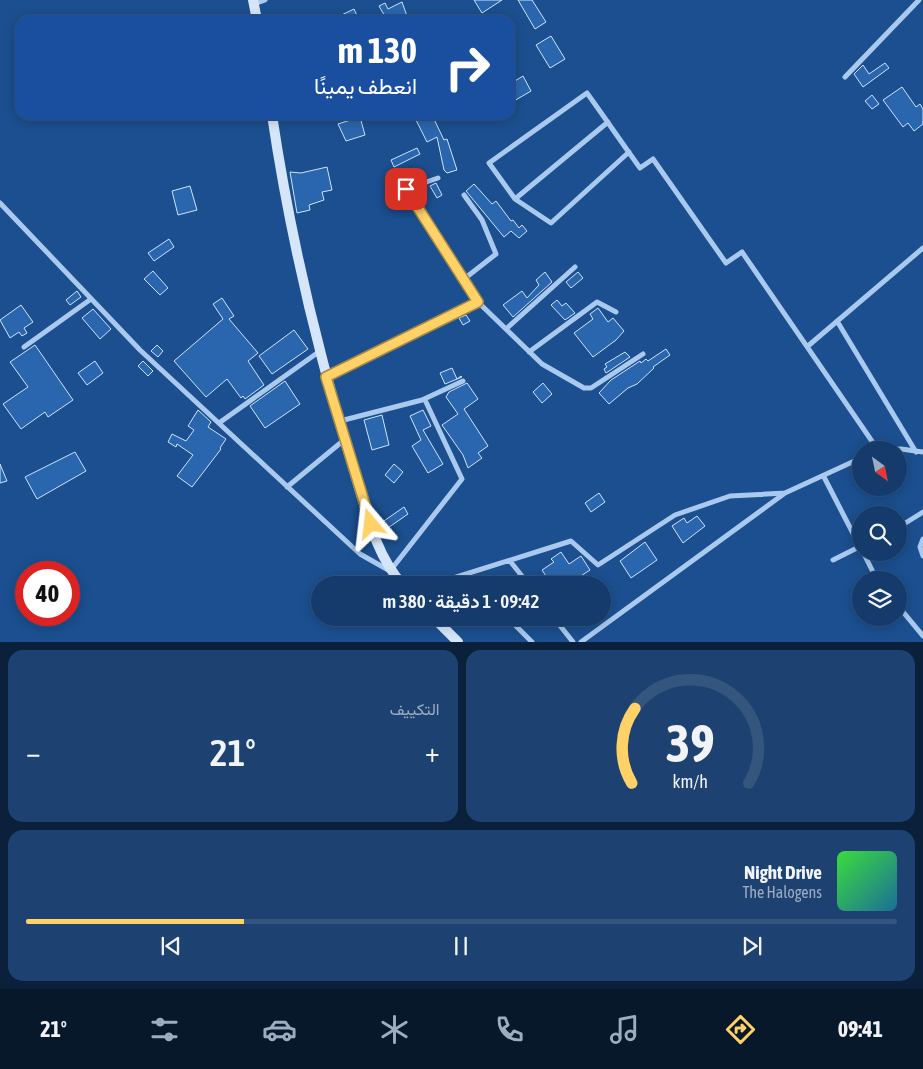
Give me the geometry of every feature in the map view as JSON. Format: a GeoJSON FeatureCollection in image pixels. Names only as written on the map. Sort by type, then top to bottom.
{"type":"FeatureCollection","features":[{"type":"Feature","properties":{"kind":"street"},"geometry":{"type":"LineString","coordinates":[[256,15],[253,2],[266,0]]}},
{"type":"Feature","properties":{"kind":"street"},"geometry":{"type":"LineString","coordinates":[[845,76],[918,0]]}},
{"type":"Feature","properties":{"kind":"street"},"geometry":{"type":"LineString","coordinates":[[629,152],[551,223],[515,199],[489,163],[587,93],[608,122],[629,152],[640,168],[653,159],[726,263],[742,252],[872,441]]}},
{"type":"Feature","properties":{"kind":"street"},"geometry":{"type":"LineString","coordinates":[[273,120],[295,244],[326,377],[371,524],[390,571]]}},
{"type":"Feature","properties":{"kind":"street"},"geometry":{"type":"LineString","coordinates":[[515,199],[608,122]]}},
{"type":"Feature","properties":{"kind":"street"},"geometry":{"type":"LineString","coordinates":[[438,178],[406,189],[478,302],[542,364],[584,388],[591,388],[644,354]]}},
{"type":"Feature","properties":{"kind":"street"},"geometry":{"type":"LineString","coordinates":[[464,195],[482,220],[496,254],[464,279]]}},
{"type":"Feature","properties":{"kind":"street"},"geometry":{"type":"LineString","coordinates":[[0,203],[140,350],[360,554],[390,571],[395,576]]}},
{"type":"Feature","properties":{"kind":"street"},"geometry":{"type":"LineString","coordinates":[[808,346],[923,248]]}},
{"type":"Feature","properties":{"kind":"street"},"geometry":{"type":"LineString","coordinates":[[506,329],[575,268]]}},
{"type":"Feature","properties":{"kind":"street"},"geometry":{"type":"LineString","coordinates":[[24,347],[91,299]]}},
{"type":"Feature","properties":{"kind":"street"},"geometry":{"type":"LineString","coordinates":[[326,377],[478,302]]}},
{"type":"Feature","properties":{"kind":"street"},"geometry":{"type":"LineString","coordinates":[[530,352],[597,302],[616,312]]}},
{"type":"Feature","properties":{"kind":"street"},"geometry":{"type":"LineString","coordinates":[[837,321],[916,452]]}},
{"type":"Feature","properties":{"kind":"street"},"geometry":{"type":"LineString","coordinates":[[219,423],[320,351]]}},
{"type":"Feature","properties":{"kind":"street"},"geometry":{"type":"LineString","coordinates":[[339,422],[422,400],[463,381]]}},
{"type":"Feature","properties":{"kind":"street"},"geometry":{"type":"LineString","coordinates":[[390,571],[462,479],[426,402]]}},
{"type":"Feature","properties":{"kind":"street"},"geometry":{"type":"LineString","coordinates":[[287,487],[345,439]]}},
{"type":"Feature","properties":{"kind":"street"},"geometry":{"type":"LineString","coordinates":[[908,450],[923,452]]}},
{"type":"Feature","properties":{"kind":"street"},"geometry":{"type":"LineString","coordinates":[[581,642],[785,493],[824,477],[852,463]]}},
{"type":"Feature","properties":{"kind":"street"},"geometry":{"type":"LineString","coordinates":[[824,477],[852,530]]}},
{"type":"Feature","properties":{"kind":"street"},"geometry":{"type":"LineString","coordinates":[[466,576],[571,541],[598,565],[675,515],[730,496],[785,493]]}},
{"type":"Feature","properties":{"kind":"street"},"geometry":{"type":"LineString","coordinates":[[907,522],[923,512]]}},
{"type":"Feature","properties":{"kind":"street"},"geometry":{"type":"LineString","coordinates":[[923,539],[920,547],[923,556]]}},
{"type":"Feature","properties":{"kind":"street"},"geometry":{"type":"LineString","coordinates":[[833,560],[852,551]]}},
{"type":"Feature","properties":{"kind":"street"},"geometry":{"type":"LineString","coordinates":[[510,561],[522,576]]}},
{"type":"Feature","properties":{"kind":"street"},"geometry":{"type":"LineString","coordinates":[[907,617],[923,636]]}},
{"type":"Feature","properties":{"kind":"street"},"geometry":{"type":"LineString","coordinates":[[442,626],[458,642]]}},
{"type":"Feature","properties":{"kind":"street"},"geometry":{"type":"LineString","coordinates":[[516,626],[532,642]]}},
{"type":"Feature","properties":{"kind":"street"},"geometry":{"type":"LineString","coordinates":[[560,626],[573,642]]}},
{"type":"Feature","properties":{"kind":"building"},"geometry":{"type":"Polygon","coordinates":[[[474,0],[502,0],[482,13],[474,0]]]}},
{"type":"Feature","properties":{"kind":"building"},"geometry":{"type":"Polygon","coordinates":[[[518,0],[532,0],[546,22],[535,29],[518,0]]]}},
{"type":"Feature","properties":{"kind":"building"},"geometry":{"type":"Polygon","coordinates":[[[402,2],[407,15],[384,15],[379,6],[385,3],[388,9],[402,2]]]}},
{"type":"Feature","properties":{"kind":"building"},"geometry":{"type":"Polygon","coordinates":[[[354,9],[357,15],[341,15],[354,9]]]}},
{"type":"Feature","properties":{"kind":"building"},"geometry":{"type":"Polygon","coordinates":[[[551,36],[565,59],[550,68],[536,45],[551,36]]]}},
{"type":"Feature","properties":{"kind":"building"},"geometry":{"type":"Polygon","coordinates":[[[885,63],[889,68],[863,87],[854,74],[863,65],[869,74],[885,63]]]}},
{"type":"Feature","properties":{"kind":"building"},"geometry":{"type":"Polygon","coordinates":[[[523,76],[531,91],[515,100],[515,81],[523,76]]]}},
{"type":"Feature","properties":{"kind":"building"},"geometry":{"type":"Polygon","coordinates":[[[902,87],[916,107],[920,104],[923,109],[923,124],[914,131],[908,123],[903,127],[883,100],[902,87]]]}},
{"type":"Feature","properties":{"kind":"building"},"geometry":{"type":"Polygon","coordinates":[[[872,95],[879,104],[872,109],[865,101],[872,95]]]}},
{"type":"Feature","properties":{"kind":"building"},"geometry":{"type":"Polygon","coordinates":[[[351,120],[361,120],[365,135],[346,141],[338,124],[351,120]]]}},
{"type":"Feature","properties":{"kind":"building"},"geometry":{"type":"Polygon","coordinates":[[[416,120],[434,120],[444,140],[447,139],[457,170],[447,173],[444,170],[437,137],[427,142],[416,120]]]}},
{"type":"Feature","properties":{"kind":"building"},"geometry":{"type":"Polygon","coordinates":[[[417,148],[420,154],[394,167],[391,160],[417,148]]]}},
{"type":"Feature","properties":{"kind":"building"},"geometry":{"type":"Polygon","coordinates":[[[327,167],[332,190],[322,192],[324,200],[309,205],[310,210],[297,213],[290,172],[301,173],[327,167]]]}},
{"type":"Feature","properties":{"kind":"building"},"geometry":{"type":"Polygon","coordinates":[[[436,183],[442,195],[437,198],[430,186],[436,183]]]}},
{"type":"Feature","properties":{"kind":"building"},"geometry":{"type":"Polygon","coordinates":[[[474,184],[492,204],[496,201],[511,221],[513,220],[519,228],[522,225],[527,231],[519,238],[511,231],[504,237],[466,191],[474,184]]]}},
{"type":"Feature","properties":{"kind":"building"},"geometry":{"type":"Polygon","coordinates":[[[190,186],[197,210],[178,215],[172,191],[190,186]]]}},
{"type":"Feature","properties":{"kind":"building"},"geometry":{"type":"Polygon","coordinates":[[[169,239],[174,247],[154,261],[148,253],[169,239]]]}},
{"type":"Feature","properties":{"kind":"building"},"geometry":{"type":"Polygon","coordinates":[[[153,271],[168,288],[160,295],[144,279],[153,271]]]}},
{"type":"Feature","properties":{"kind":"building"},"geometry":{"type":"Polygon","coordinates":[[[545,272],[552,282],[513,317],[503,305],[522,291],[527,298],[539,285],[536,280],[545,272]]]}},
{"type":"Feature","properties":{"kind":"building"},"geometry":{"type":"Polygon","coordinates":[[[578,272],[583,278],[571,288],[566,282],[578,272]]]}},
{"type":"Feature","properties":{"kind":"building"},"geometry":{"type":"Polygon","coordinates":[[[77,291],[81,297],[70,305],[66,300],[77,291]]]}},
{"type":"Feature","properties":{"kind":"building"},"geometry":{"type":"Polygon","coordinates":[[[222,298],[234,316],[229,319],[258,353],[248,361],[264,385],[245,399],[243,396],[241,398],[227,379],[206,397],[174,361],[223,319],[213,304],[222,298]]]}},
{"type":"Feature","properties":{"kind":"building"},"geometry":{"type":"Polygon","coordinates":[[[557,300],[562,306],[566,303],[575,313],[565,320],[551,305],[557,300]]]}},
{"type":"Feature","properties":{"kind":"building"},"geometry":{"type":"Polygon","coordinates":[[[21,305],[33,322],[24,328],[27,333],[22,336],[19,332],[10,338],[0,320],[21,305]]]}},
{"type":"Feature","properties":{"kind":"building"},"geometry":{"type":"Polygon","coordinates":[[[598,308],[608,322],[613,318],[624,331],[616,340],[593,357],[574,333],[593,319],[590,314],[598,308]]]}},
{"type":"Feature","properties":{"kind":"building"},"geometry":{"type":"Polygon","coordinates":[[[93,309],[111,329],[100,339],[82,318],[93,309]]]}},
{"type":"Feature","properties":{"kind":"building"},"geometry":{"type":"Polygon","coordinates":[[[466,315],[470,321],[463,325],[459,318],[466,315]]]}},
{"type":"Feature","properties":{"kind":"building"},"geometry":{"type":"Polygon","coordinates":[[[294,330],[308,349],[272,374],[259,356],[294,330]]]}},
{"type":"Feature","properties":{"kind":"building"},"geometry":{"type":"Polygon","coordinates":[[[35,345],[73,400],[48,417],[45,412],[21,429],[3,404],[28,387],[10,362],[35,345]]]}},
{"type":"Feature","properties":{"kind":"building"},"geometry":{"type":"Polygon","coordinates":[[[157,345],[163,351],[158,357],[151,351],[157,345]]]}},
{"type":"Feature","properties":{"kind":"building"},"geometry":{"type":"Polygon","coordinates":[[[666,349],[670,355],[653,367],[637,384],[628,388],[609,404],[599,393],[611,380],[640,361],[641,363],[646,359],[648,361],[666,349]]]}},
{"type":"Feature","properties":{"kind":"building"},"geometry":{"type":"Polygon","coordinates":[[[625,352],[630,357],[606,373],[604,369],[607,367],[605,364],[625,352]]]}},
{"type":"Feature","properties":{"kind":"building"},"geometry":{"type":"Polygon","coordinates":[[[95,361],[103,373],[87,385],[78,373],[95,361]]]}},
{"type":"Feature","properties":{"kind":"building"},"geometry":{"type":"Polygon","coordinates":[[[143,361],[153,371],[148,376],[138,366],[143,361]]]}},
{"type":"Feature","properties":{"kind":"building"},"geometry":{"type":"Polygon","coordinates":[[[452,368],[457,379],[462,377],[445,384],[440,373],[452,368]]]}},
{"type":"Feature","properties":{"kind":"building"},"geometry":{"type":"Polygon","coordinates":[[[285,381],[300,404],[265,428],[250,406],[285,381]]]}},
{"type":"Feature","properties":{"kind":"building"},"geometry":{"type":"Polygon","coordinates":[[[467,383],[478,399],[464,409],[488,446],[478,453],[482,458],[468,468],[463,455],[442,425],[458,414],[446,397],[449,392],[467,383]]]}},
{"type":"Feature","properties":{"kind":"building"},"geometry":{"type":"Polygon","coordinates":[[[543,383],[552,394],[542,403],[533,392],[543,383]]]}},
{"type":"Feature","properties":{"kind":"building"},"geometry":{"type":"Polygon","coordinates":[[[198,410],[211,422],[208,427],[226,439],[221,449],[192,487],[177,476],[193,455],[177,444],[176,447],[168,442],[172,434],[186,441],[194,430],[188,426],[198,410]]]}},
{"type":"Feature","properties":{"kind":"building"},"geometry":{"type":"Polygon","coordinates":[[[423,410],[431,426],[423,430],[443,464],[428,473],[412,446],[421,440],[410,416],[423,410]]]}},
{"type":"Feature","properties":{"kind":"building"},"geometry":{"type":"Polygon","coordinates":[[[382,415],[389,445],[372,450],[364,420],[382,415]]]}},
{"type":"Feature","properties":{"kind":"building"},"geometry":{"type":"Polygon","coordinates":[[[75,452],[86,471],[37,499],[25,477],[75,452]]]}},
{"type":"Feature","properties":{"kind":"building"},"geometry":{"type":"Polygon","coordinates":[[[0,464],[7,481],[0,483],[0,464]]]}},
{"type":"Feature","properties":{"kind":"building"},"geometry":{"type":"Polygon","coordinates":[[[394,464],[403,472],[394,483],[385,475],[394,464]]]}},
{"type":"Feature","properties":{"kind":"building"},"geometry":{"type":"Polygon","coordinates":[[[599,493],[605,502],[591,512],[585,503],[599,493]]]}},
{"type":"Feature","properties":{"kind":"building"},"geometry":{"type":"Polygon","coordinates":[[[404,507],[408,514],[385,530],[381,523],[404,507]]]}},
{"type":"Feature","properties":{"kind":"building"},"geometry":{"type":"Polygon","coordinates":[[[697,516],[705,526],[683,543],[672,526],[684,518],[687,523],[697,516]]]}},
{"type":"Feature","properties":{"kind":"building"},"geometry":{"type":"Polygon","coordinates":[[[645,542],[657,560],[631,578],[620,561],[645,542]]]}},
{"type":"Feature","properties":{"kind":"building"},"geometry":{"type":"Polygon","coordinates":[[[561,552],[569,564],[581,556],[590,570],[581,576],[546,576],[542,570],[554,562],[551,559],[561,552]]]}},
{"type":"Feature","properties":{"kind":"route"},"geometry":{"type":"LineString","coordinates":[[371,524],[326,377],[478,302],[406,189]]}}]}
